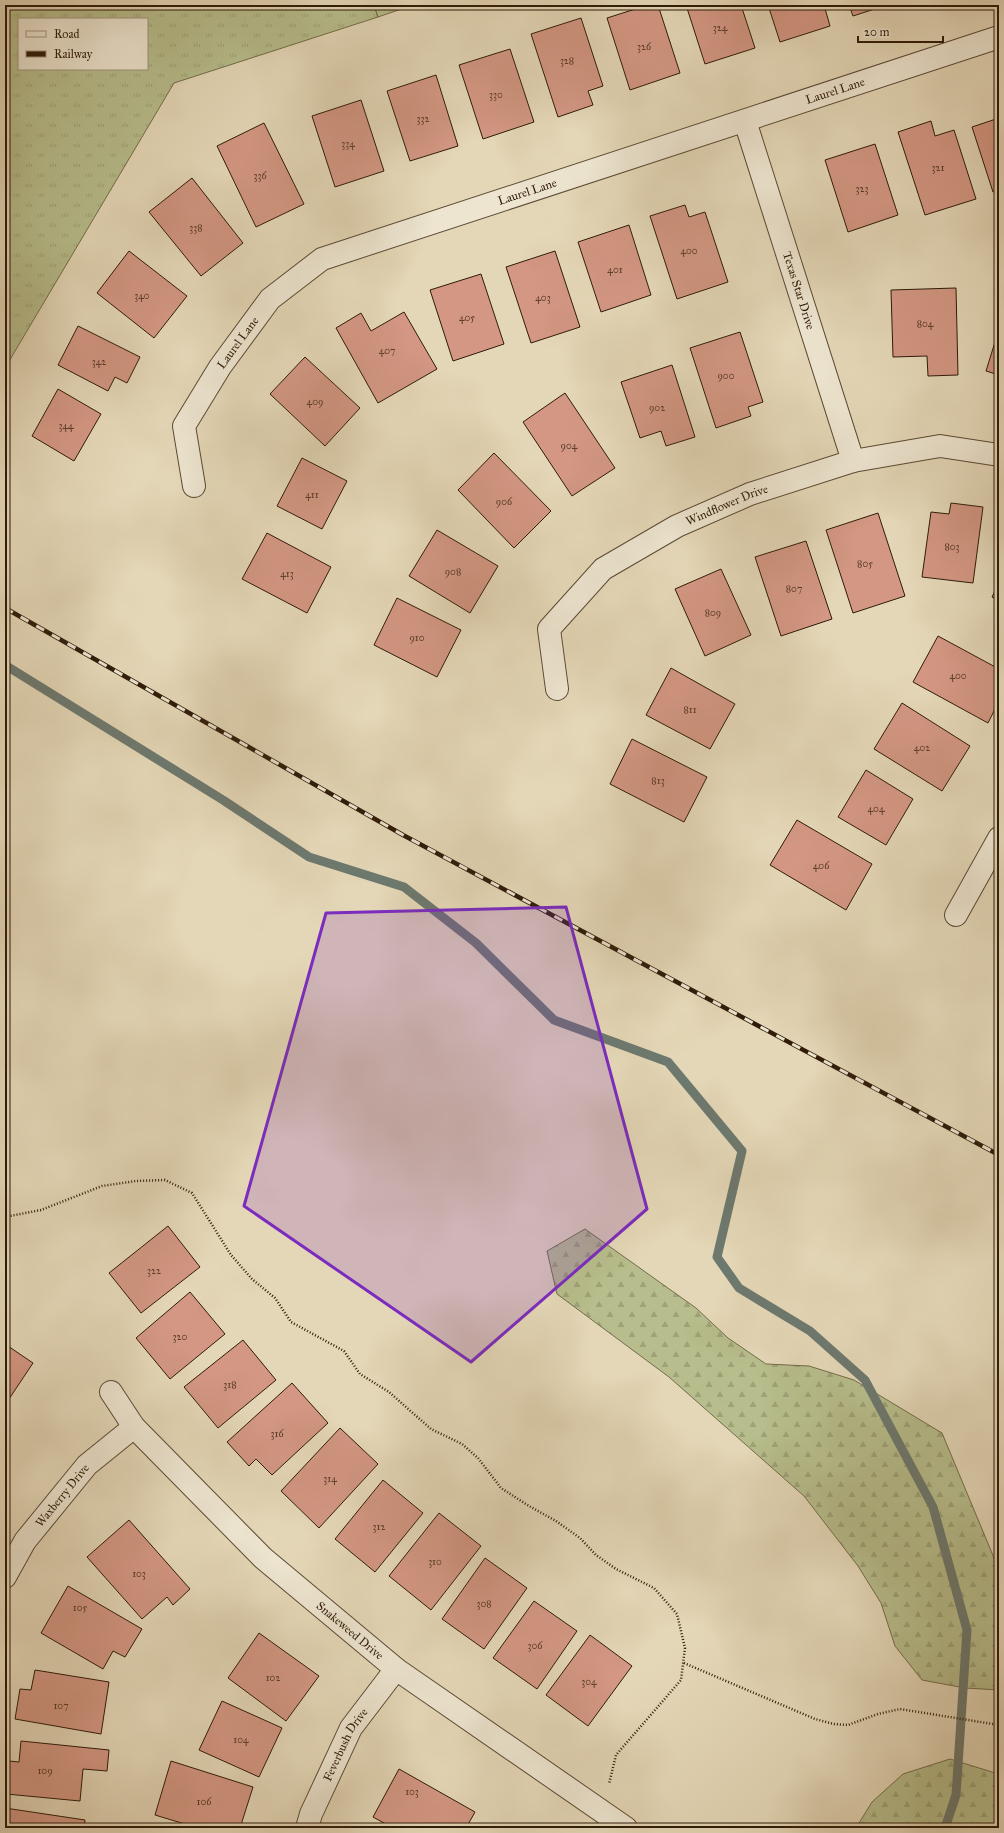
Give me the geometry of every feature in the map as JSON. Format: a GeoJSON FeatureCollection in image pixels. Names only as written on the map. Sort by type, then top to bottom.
{"type":"FeatureCollection","features":[{"type":"Feature","properties":{"kind":"street","name":"Laurel Lane"},"geometry":{"type":"LineString","coordinates":[[194,486],[184,426],[220,367],[270,299],[322,260],[999,37]]}},
{"type":"Feature","properties":{"kind":"street","name":"Texas Star Drive"},"geometry":{"type":"LineString","coordinates":[[745,121],[853,461]]}},
{"type":"Feature","properties":{"kind":"street","name":"Windflower Drive"},"geometry":{"type":"LineString","coordinates":[[558,689],[549,629],[603,568],[677,526],[750,494],[853,461],[940,446],[999,455]]}},
{"type":"Feature","properties":{"kind":"street"},"geometry":{"type":"LineString","coordinates":[[956,915],[999,838]]}},
{"type":"Feature","properties":{"kind":"street","name":"Snakeweed Drive"},"geometry":{"type":"LineString","coordinates":[[111,1392],[134,1427],[263,1558],[396,1669],[626,1828]]}},
{"type":"Feature","properties":{"kind":"street","name":"Waxberry Drive"},"geometry":{"type":"LineString","coordinates":[[5,1577],[24,1541],[87,1465],[134,1427]]}},
{"type":"Feature","properties":{"kind":"street","name":"Feverbush Drive"},"geometry":{"type":"LineString","coordinates":[[307,1828],[311,1814],[351,1728],[396,1669]]}},
{"type":"Feature","properties":{"kind":"path"},"geometry":{"type":"LineString","coordinates":[[5,1214],[10,1216],[41,1210],[102,1186],[136,1180],[165,1180],[192,1193],[231,1255],[252,1279],[275,1298],[291,1322],[344,1351],[360,1374],[389,1392],[431,1429],[462,1444],[478,1458],[501,1488],[528,1506],[556,1521],[580,1538],[596,1555],[616,1569],[654,1588],[677,1614],[685,1648],[681,1680],[616,1754],[602,1812]]}},
{"type":"Feature","properties":{"kind":"path"},"geometry":{"type":"LineString","coordinates":[[684,1663],[815,1719],[834,1724],[848,1725],[878,1714],[900,1709],[999,1725]]}},
{"type":"Feature","properties":{"kind":"highlighted area"},"geometry":{"type":"Polygon","coordinates":[[[566,907],[647,1209],[471,1362],[244,1206],[326,913],[566,907]]]}},
{"type":"Feature","properties":{"kind":"green space"},"geometry":{"type":"Polygon","coordinates":[[[5,5],[374,5],[378,17],[174,83],[5,368],[5,5]]]}},
{"type":"Feature","properties":{"kind":"green space"},"geometry":{"type":"Polygon","coordinates":[[[374,5],[413,5],[378,17],[374,5]]]}},
{"type":"Feature","properties":{"kind":"green space"},"geometry":{"type":"Polygon","coordinates":[[[585,1229],[696,1308],[728,1338],[766,1364],[809,1366],[854,1380],[942,1433],[999,1570],[999,1690],[965,1688],[922,1680],[895,1646],[881,1603],[858,1566],[804,1496],[669,1377],[557,1294],[547,1251],[585,1229]]]}},
{"type":"Feature","properties":{"kind":"green space"},"geometry":{"type":"Polygon","coordinates":[[[950,1759],[992,1772],[999,1776],[999,1828],[856,1828],[872,1802],[903,1774],[950,1759]]]}},
{"type":"Feature","properties":{"kind":"building"},"geometry":{"type":"Polygon","coordinates":[[[648,5],[658,5],[680,73],[630,90],[607,18],[648,5]]]}},
{"type":"Feature","properties":{"kind":"building"},"geometry":{"type":"Polygon","coordinates":[[[686,5],[741,5],[755,48],[705,64],[686,5]]]}},
{"type":"Feature","properties":{"kind":"building"},"geometry":{"type":"Polygon","coordinates":[[[768,5],[824,5],[830,26],[780,42],[768,5]]]}},
{"type":"Feature","properties":{"kind":"building"},"geometry":{"type":"Polygon","coordinates":[[[849,5],[887,5],[853,16],[849,5]]]}},
{"type":"Feature","properties":{"kind":"building"},"geometry":{"type":"Polygon","coordinates":[[[581,18],[603,86],[588,91],[593,105],[558,117],[531,34],[581,18]]]}},
{"type":"Feature","properties":{"kind":"building"},"geometry":{"type":"Polygon","coordinates":[[[510,49],[534,122],[483,139],[459,65],[510,49]]]}},
{"type":"Feature","properties":{"kind":"building"},"geometry":{"type":"Polygon","coordinates":[[[436,75],[458,146],[410,161],[387,91],[436,75]]]}},
{"type":"Feature","properties":{"kind":"building"},"geometry":{"type":"Polygon","coordinates":[[[361,100],[384,171],[335,187],[312,116],[361,100]]]}},
{"type":"Feature","properties":{"kind":"building"},"geometry":{"type":"Polygon","coordinates":[[[999,118],[999,190],[993,192],[972,127],[999,118]]]}},
{"type":"Feature","properties":{"kind":"building"},"geometry":{"type":"Polygon","coordinates":[[[931,121],[935,136],[954,130],[976,199],[925,215],[898,132],[931,121]]]}},
{"type":"Feature","properties":{"kind":"building"},"geometry":{"type":"Polygon","coordinates":[[[264,123],[304,204],[256,227],[217,146],[264,123]]]}},
{"type":"Feature","properties":{"kind":"building"},"geometry":{"type":"Polygon","coordinates":[[[875,144],[898,215],[848,232],[825,160],[875,144]]]}},
{"type":"Feature","properties":{"kind":"building"},"geometry":{"type":"Polygon","coordinates":[[[192,178],[243,243],[201,276],[149,212],[192,178]]]}},
{"type":"Feature","properties":{"kind":"building"},"geometry":{"type":"Polygon","coordinates":[[[685,205],[689,217],[705,212],[728,282],[677,299],[650,216],[685,205]]]}},
{"type":"Feature","properties":{"kind":"building"},"geometry":{"type":"Polygon","coordinates":[[[629,225],[651,295],[601,312],[578,242],[629,225]]]}},
{"type":"Feature","properties":{"kind":"building"},"geometry":{"type":"Polygon","coordinates":[[[129,251],[187,296],[154,338],[97,293],[129,251]]]}},
{"type":"Feature","properties":{"kind":"building"},"geometry":{"type":"Polygon","coordinates":[[[555,251],[580,327],[531,343],[506,267],[555,251]]]}},
{"type":"Feature","properties":{"kind":"building"},"geometry":{"type":"Polygon","coordinates":[[[481,274],[504,344],[453,361],[430,290],[481,274]]]}},
{"type":"Feature","properties":{"kind":"building"},"geometry":{"type":"Polygon","coordinates":[[[956,288],[958,375],[928,376],[927,356],[893,357],[891,290],[956,288]]]}},
{"type":"Feature","properties":{"kind":"building"},"geometry":{"type":"Polygon","coordinates":[[[404,312],[437,369],[378,403],[336,328],[361,313],[371,331],[404,312]]]}},
{"type":"Feature","properties":{"kind":"building"},"geometry":{"type":"Polygon","coordinates":[[[78,326],[140,357],[127,383],[115,377],[108,391],[58,365],[78,326]]]}},
{"type":"Feature","properties":{"kind":"building"},"geometry":{"type":"Polygon","coordinates":[[[999,329],[999,375],[986,371],[999,329]]]}},
{"type":"Feature","properties":{"kind":"building"},"geometry":{"type":"Polygon","coordinates":[[[740,332],[763,402],[748,407],[751,416],[716,428],[690,348],[740,332]]]}},
{"type":"Feature","properties":{"kind":"building"},"geometry":{"type":"Polygon","coordinates":[[[305,357],[360,408],[325,446],[270,394],[305,357]]]}},
{"type":"Feature","properties":{"kind":"building"},"geometry":{"type":"Polygon","coordinates":[[[672,365],[695,437],[666,446],[661,431],[640,438],[621,382],[672,365]]]}},
{"type":"Feature","properties":{"kind":"building"},"geometry":{"type":"Polygon","coordinates":[[[58,389],[101,414],[74,461],[32,436],[58,389]]]}},
{"type":"Feature","properties":{"kind":"building"},"geometry":{"type":"Polygon","coordinates":[[[565,393],[615,468],[572,496],[523,422],[565,393]]]}},
{"type":"Feature","properties":{"kind":"building"},"geometry":{"type":"Polygon","coordinates":[[[494,453],[551,511],[514,548],[458,490],[494,453]]]}},
{"type":"Feature","properties":{"kind":"building"},"geometry":{"type":"Polygon","coordinates":[[[302,458],[347,481],[322,529],[277,506],[302,458]]]}},
{"type":"Feature","properties":{"kind":"building"},"geometry":{"type":"Polygon","coordinates":[[[951,503],[983,507],[973,583],[922,577],[931,512],[949,514],[951,503]]]}},
{"type":"Feature","properties":{"kind":"building"},"geometry":{"type":"Polygon","coordinates":[[[878,513],[905,596],[853,613],[826,530],[878,513]]]}},
{"type":"Feature","properties":{"kind":"building"},"geometry":{"type":"Polygon","coordinates":[[[437,530],[498,566],[470,613],[409,576],[437,530]]]}},
{"type":"Feature","properties":{"kind":"building"},"geometry":{"type":"Polygon","coordinates":[[[267,533],[331,567],[307,613],[242,579],[267,533]]]}},
{"type":"Feature","properties":{"kind":"building"},"geometry":{"type":"Polygon","coordinates":[[[806,541],[832,619],[781,636],[755,557],[806,541]]]}},
{"type":"Feature","properties":{"kind":"building"},"geometry":{"type":"Polygon","coordinates":[[[721,569],[751,635],[705,656],[675,589],[721,569]]]}},
{"type":"Feature","properties":{"kind":"building"},"geometry":{"type":"Polygon","coordinates":[[[999,583],[999,601],[992,597],[999,583]]]}},
{"type":"Feature","properties":{"kind":"building"},"geometry":{"type":"Polygon","coordinates":[[[397,598],[461,630],[437,677],[374,645],[397,598]]]}},
{"type":"Feature","properties":{"kind":"building"},"geometry":{"type":"Polygon","coordinates":[[[938,636],[999,669],[999,701],[988,723],[913,682],[938,636]]]}},
{"type":"Feature","properties":{"kind":"building"},"geometry":{"type":"Polygon","coordinates":[[[671,668],[735,704],[710,749],[646,715],[671,668]]]}},
{"type":"Feature","properties":{"kind":"building"},"geometry":{"type":"Polygon","coordinates":[[[902,703],[970,746],[942,791],[874,749],[902,703]]]}},
{"type":"Feature","properties":{"kind":"building"},"geometry":{"type":"Polygon","coordinates":[[[632,739],[707,777],[684,822],[610,784],[632,739]]]}},
{"type":"Feature","properties":{"kind":"building"},"geometry":{"type":"Polygon","coordinates":[[[866,770],[913,799],[886,845],[838,817],[866,770]]]}},
{"type":"Feature","properties":{"kind":"building"},"geometry":{"type":"Polygon","coordinates":[[[797,820],[872,864],[846,910],[770,865],[797,820]]]}},
{"type":"Feature","properties":{"kind":"building"},"geometry":{"type":"Polygon","coordinates":[[[168,1226],[200,1267],[141,1313],[109,1273],[168,1226]]]}},
{"type":"Feature","properties":{"kind":"building"},"geometry":{"type":"Polygon","coordinates":[[[190,1292],[225,1334],[170,1379],[136,1338],[190,1292]]]}},
{"type":"Feature","properties":{"kind":"building"},"geometry":{"type":"Polygon","coordinates":[[[243,1340],[276,1380],[218,1428],[184,1387],[243,1340]]]}},
{"type":"Feature","properties":{"kind":"building"},"geometry":{"type":"Polygon","coordinates":[[[5,1344],[33,1363],[5,1405],[5,1344]]]}},
{"type":"Feature","properties":{"kind":"building"},"geometry":{"type":"Polygon","coordinates":[[[292,1383],[328,1423],[272,1475],[256,1459],[249,1466],[227,1442],[292,1383]]]}},
{"type":"Feature","properties":{"kind":"building"},"geometry":{"type":"Polygon","coordinates":[[[340,1428],[378,1464],[319,1528],[281,1491],[340,1428]]]}},
{"type":"Feature","properties":{"kind":"building"},"geometry":{"type":"Polygon","coordinates":[[[383,1480],[423,1513],[375,1572],[335,1539],[383,1480]]]}},
{"type":"Feature","properties":{"kind":"building"},"geometry":{"type":"Polygon","coordinates":[[[439,1513],[481,1546],[431,1610],[389,1576],[439,1513]]]}},
{"type":"Feature","properties":{"kind":"building"},"geometry":{"type":"Polygon","coordinates":[[[129,1520],[190,1589],[173,1605],[167,1597],[142,1619],[87,1557],[129,1520]]]}},
{"type":"Feature","properties":{"kind":"building"},"geometry":{"type":"Polygon","coordinates":[[[485,1558],[527,1588],[484,1649],[442,1619],[485,1558]]]}},
{"type":"Feature","properties":{"kind":"building"},"geometry":{"type":"Polygon","coordinates":[[[68,1586],[142,1629],[125,1657],[113,1651],[103,1669],[41,1633],[68,1586]]]}},
{"type":"Feature","properties":{"kind":"building"},"geometry":{"type":"Polygon","coordinates":[[[534,1601],[577,1631],[537,1689],[493,1658],[534,1601]]]}},
{"type":"Feature","properties":{"kind":"building"},"geometry":{"type":"Polygon","coordinates":[[[259,1633],[319,1676],[286,1721],[228,1678],[259,1633]]]}},
{"type":"Feature","properties":{"kind":"building"},"geometry":{"type":"Polygon","coordinates":[[[590,1635],[632,1666],[588,1726],[546,1695],[590,1635]]]}},
{"type":"Feature","properties":{"kind":"building"},"geometry":{"type":"Polygon","coordinates":[[[35,1670],[109,1682],[101,1734],[15,1719],[20,1689],[31,1690],[35,1670]]]}},
{"type":"Feature","properties":{"kind":"building"},"geometry":{"type":"Polygon","coordinates":[[[222,1701],[282,1728],[259,1777],[199,1750],[222,1701]]]}},
{"type":"Feature","properties":{"kind":"building"},"geometry":{"type":"Polygon","coordinates":[[[21,1741],[109,1750],[107,1771],[83,1769],[80,1801],[6,1794],[9,1761],[19,1762],[21,1741]]]}},
{"type":"Feature","properties":{"kind":"building"},"geometry":{"type":"Polygon","coordinates":[[[171,1761],[253,1787],[240,1828],[198,1828],[155,1815],[171,1761]]]}},
{"type":"Feature","properties":{"kind":"building"},"geometry":{"type":"Polygon","coordinates":[[[399,1769],[475,1812],[466,1828],[393,1828],[373,1817],[399,1769]]]}},
{"type":"Feature","properties":{"kind":"building"},"geometry":{"type":"Polygon","coordinates":[[[5,1808],[85,1820],[84,1828],[5,1828],[5,1808]]]}},
{"type":"Feature","properties":{"kind":"waterway"},"geometry":{"type":"LineString","coordinates":[[5,665],[223,800],[309,857],[404,887],[476,943],[554,1020],[668,1062],[742,1151],[717,1257],[739,1288],[810,1331],[865,1380],[933,1507],[967,1630],[956,1795],[945,1828]]}},
{"type":"Feature","properties":{"kind":"railway"},"geometry":{"type":"LineString","coordinates":[[5,608],[403,835],[999,1155]]}}]}
